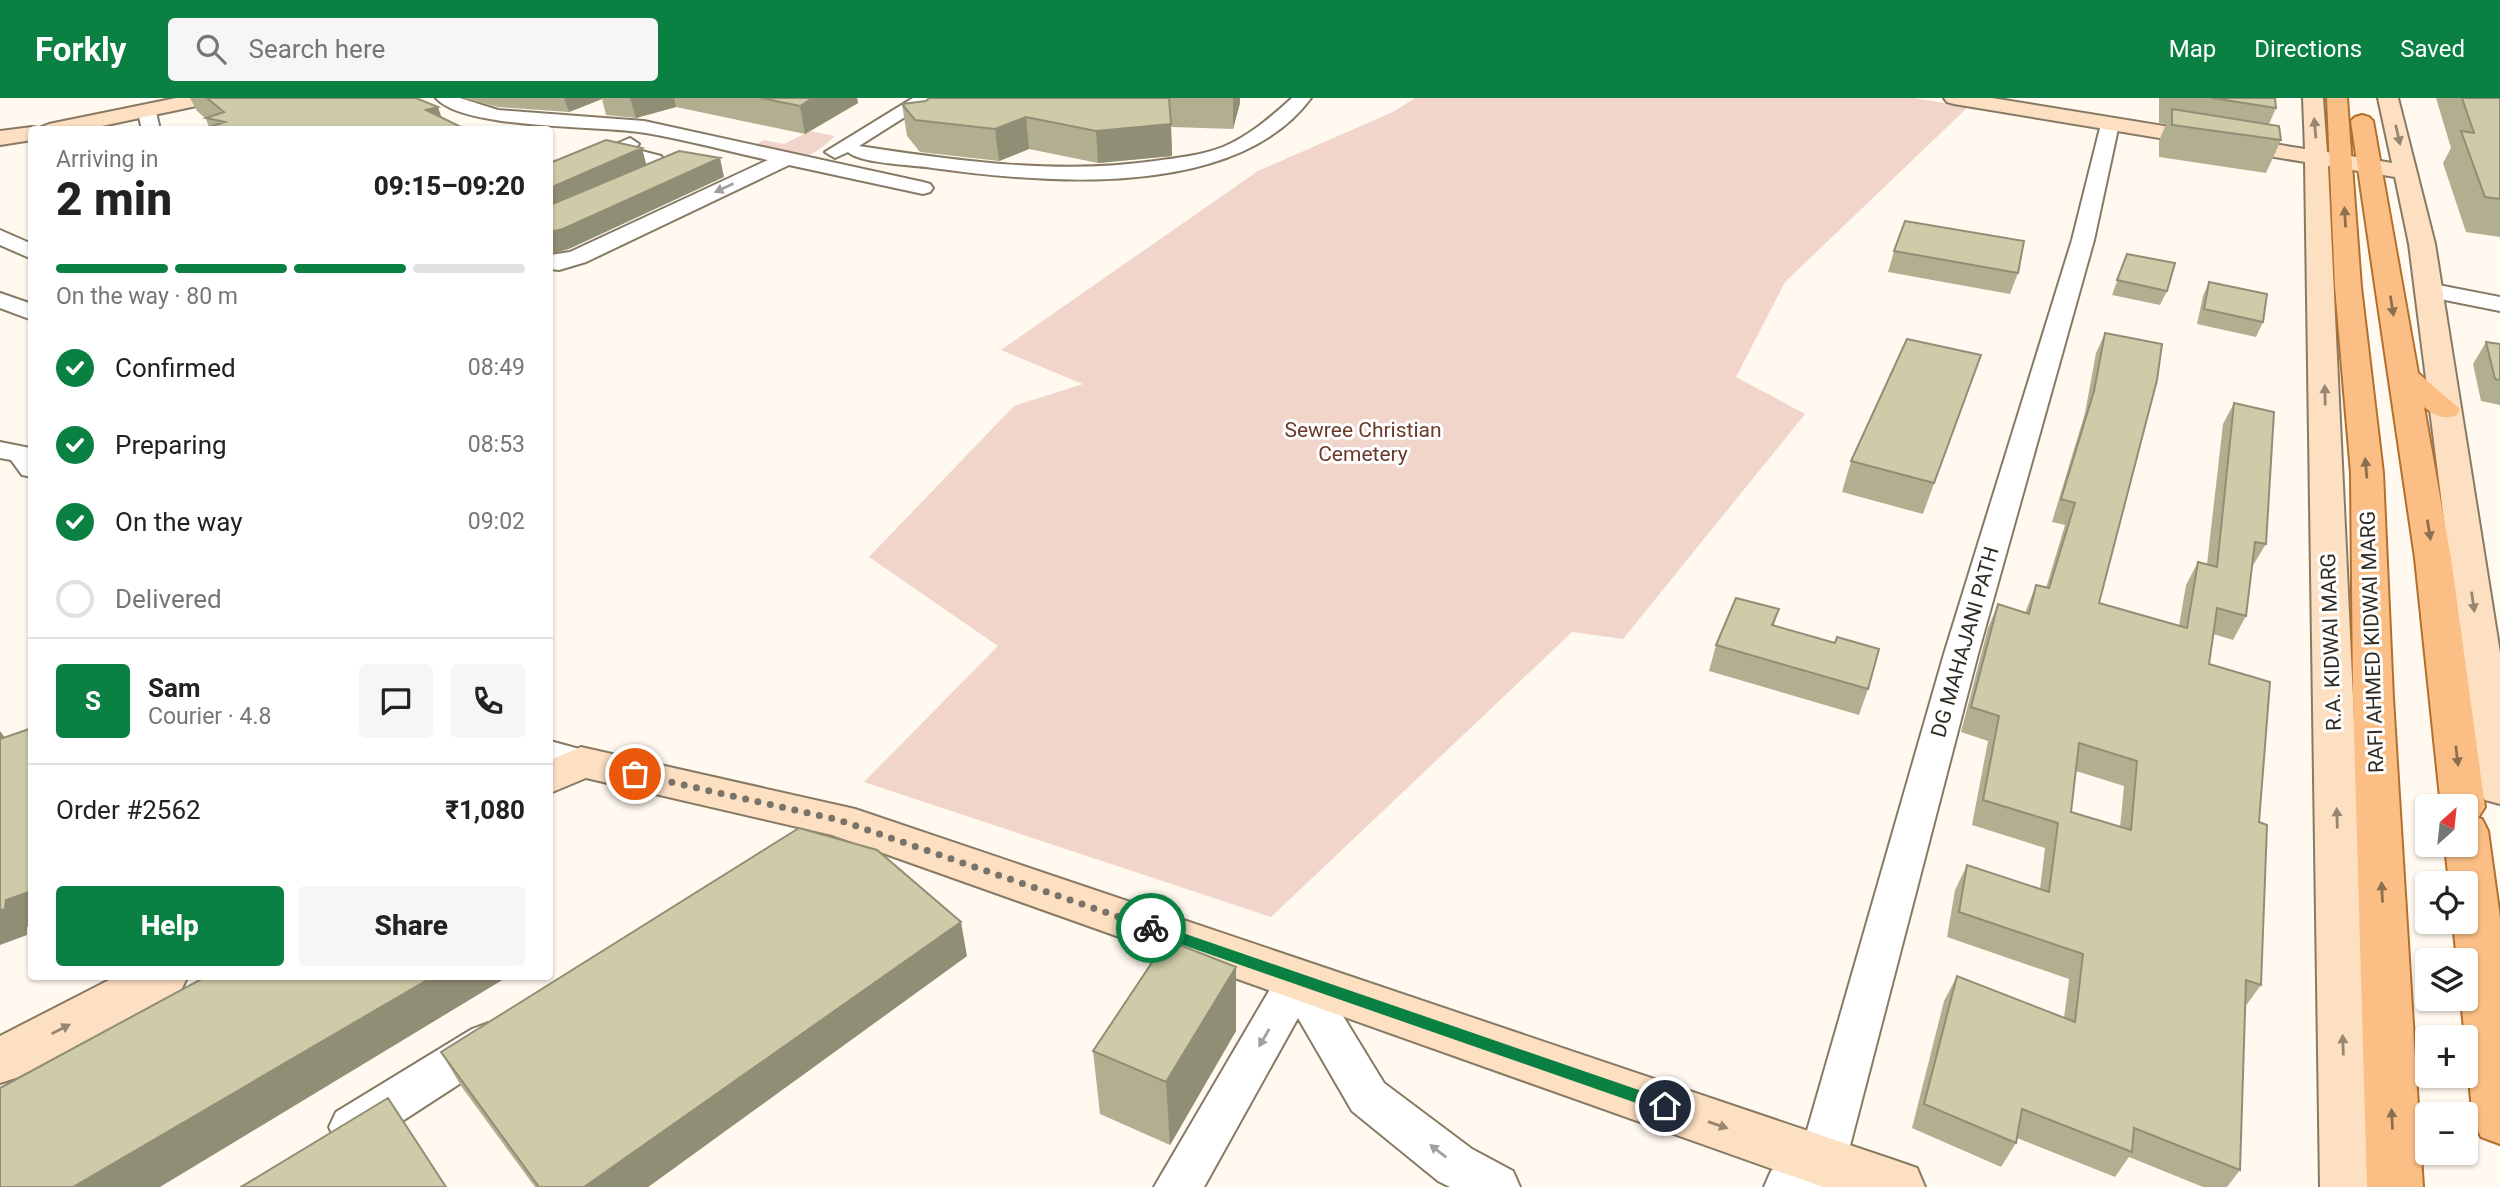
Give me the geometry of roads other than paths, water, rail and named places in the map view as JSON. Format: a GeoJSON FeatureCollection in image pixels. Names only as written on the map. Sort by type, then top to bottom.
{"type":"FeatureCollection","features":[{"type":"Feature","properties":{"kind":"main road"},"geometry":{"type":"LineString","coordinates":[[2337,98],[2343,162],[2403,376],[2433,558],[2461,794]]}},
{"type":"Feature","properties":{"kind":"main road"},"geometry":{"type":"LineString","coordinates":[[2343,162],[2359,98]]}},
{"type":"Feature","properties":{"kind":"main road","name":"RAFI AHMED KIDWAI MARG"},"geometry":{"type":"LineString","coordinates":[[2334,259],[2367,472],[2374,712],[2395,1187]]}},
{"type":"Feature","properties":{"kind":"main road"},"geometry":{"type":"LineString","coordinates":[[2403,376],[2445,409]]}},
{"type":"Feature","properties":{"kind":"main road"},"geometry":{"type":"LineString","coordinates":[[2469,858],[2500,1120]]}},
{"type":"Feature","properties":{"kind":"street"},"geometry":{"type":"LineString","coordinates":[[89,126],[149,120],[206,98]]}},
{"type":"Feature","properties":{"kind":"street"},"geometry":{"type":"LineString","coordinates":[[445,98],[470,109],[498,115],[719,145],[923,188]]}},
{"type":"Feature","properties":{"kind":"street"},"geometry":{"type":"LineString","coordinates":[[813,165],[926,98]]}},
{"type":"Feature","properties":{"kind":"street"},"geometry":{"type":"LineString","coordinates":[[841,148],[955,167],[1099,173],[1151,168],[1215,156],[1238,147],[1268,130],[1302,98]]}},
{"type":"Feature","properties":{"kind":"street"},"geometry":{"type":"LineString","coordinates":[[1954,98],[2406,172]]}},
{"type":"Feature","properties":{"kind":"street","name":"R.A. KIDWAI MARG"},"geometry":{"type":"LineString","coordinates":[[2313,98],[2343,162],[2334,259],[2347,1187]]}},
{"type":"Feature","properties":{"kind":"street"},"geometry":{"type":"LineString","coordinates":[[2388,98],[2422,244],[2500,789]]}},
{"type":"Feature","properties":{"kind":"street"},"geometry":{"type":"LineString","coordinates":[[564,122],[614,104]]}},
{"type":"Feature","properties":{"kind":"street","name":"DG MAHAJANI PATH"},"geometry":{"type":"LineString","coordinates":[[1805,1174],[2083,240],[2110,124]]}},
{"type":"Feature","properties":{"kind":"street"},"geometry":{"type":"LineString","coordinates":[[0,138],[28,134]]}},
{"type":"Feature","properties":{"kind":"street"},"geometry":{"type":"LineString","coordinates":[[656,169],[611,148],[667,137]]}},
{"type":"Feature","properties":{"kind":"street"},"geometry":{"type":"LineString","coordinates":[[553,262],[578,257],[785,159]]}},
{"type":"Feature","properties":{"kind":"street"},"geometry":{"type":"LineString","coordinates":[[0,236],[28,251]]}},
{"type":"Feature","properties":{"kind":"street"},"geometry":{"type":"LineString","coordinates":[[2428,290],[2500,304]]}},
{"type":"Feature","properties":{"kind":"street"},"geometry":{"type":"LineString","coordinates":[[0,300],[28,311]]}},
{"type":"Feature","properties":{"kind":"street"},"geometry":{"type":"LineString","coordinates":[[0,324],[28,314]]}},
{"type":"Feature","properties":{"kind":"street"},"geometry":{"type":"LineString","coordinates":[[0,450],[20,454],[28,464]]}},
{"type":"Feature","properties":{"kind":"street"},"geometry":{"type":"LineString","coordinates":[[560,765],[839,820],[1298,979],[1805,1174],[1897,1187]]}},
{"type":"Feature","properties":{"kind":"street"},"geometry":{"type":"LineString","coordinates":[[792,849],[839,820]]}},
{"type":"Feature","properties":{"kind":"street"},"geometry":{"type":"LineString","coordinates":[[1178,1187],[1298,979]]}},
{"type":"Feature","properties":{"kind":"street"},"geometry":{"type":"LineString","coordinates":[[1298,979],[1368,1097],[1455,1165],[1496,1187]]}},
{"type":"Feature","properties":{"kind":"street"},"geometry":{"type":"LineString","coordinates":[[0,1060],[155,980]]}},
{"type":"Feature","properties":{"kind":"street"},"geometry":{"type":"LineString","coordinates":[[316,1150],[525,1018]]}},
{"type":"Feature","properties":{"kind":"park label","name":"Sewree Christian Cemetery"},"geometry":{"type":"Point","coordinates":[1363,442]}}]}
